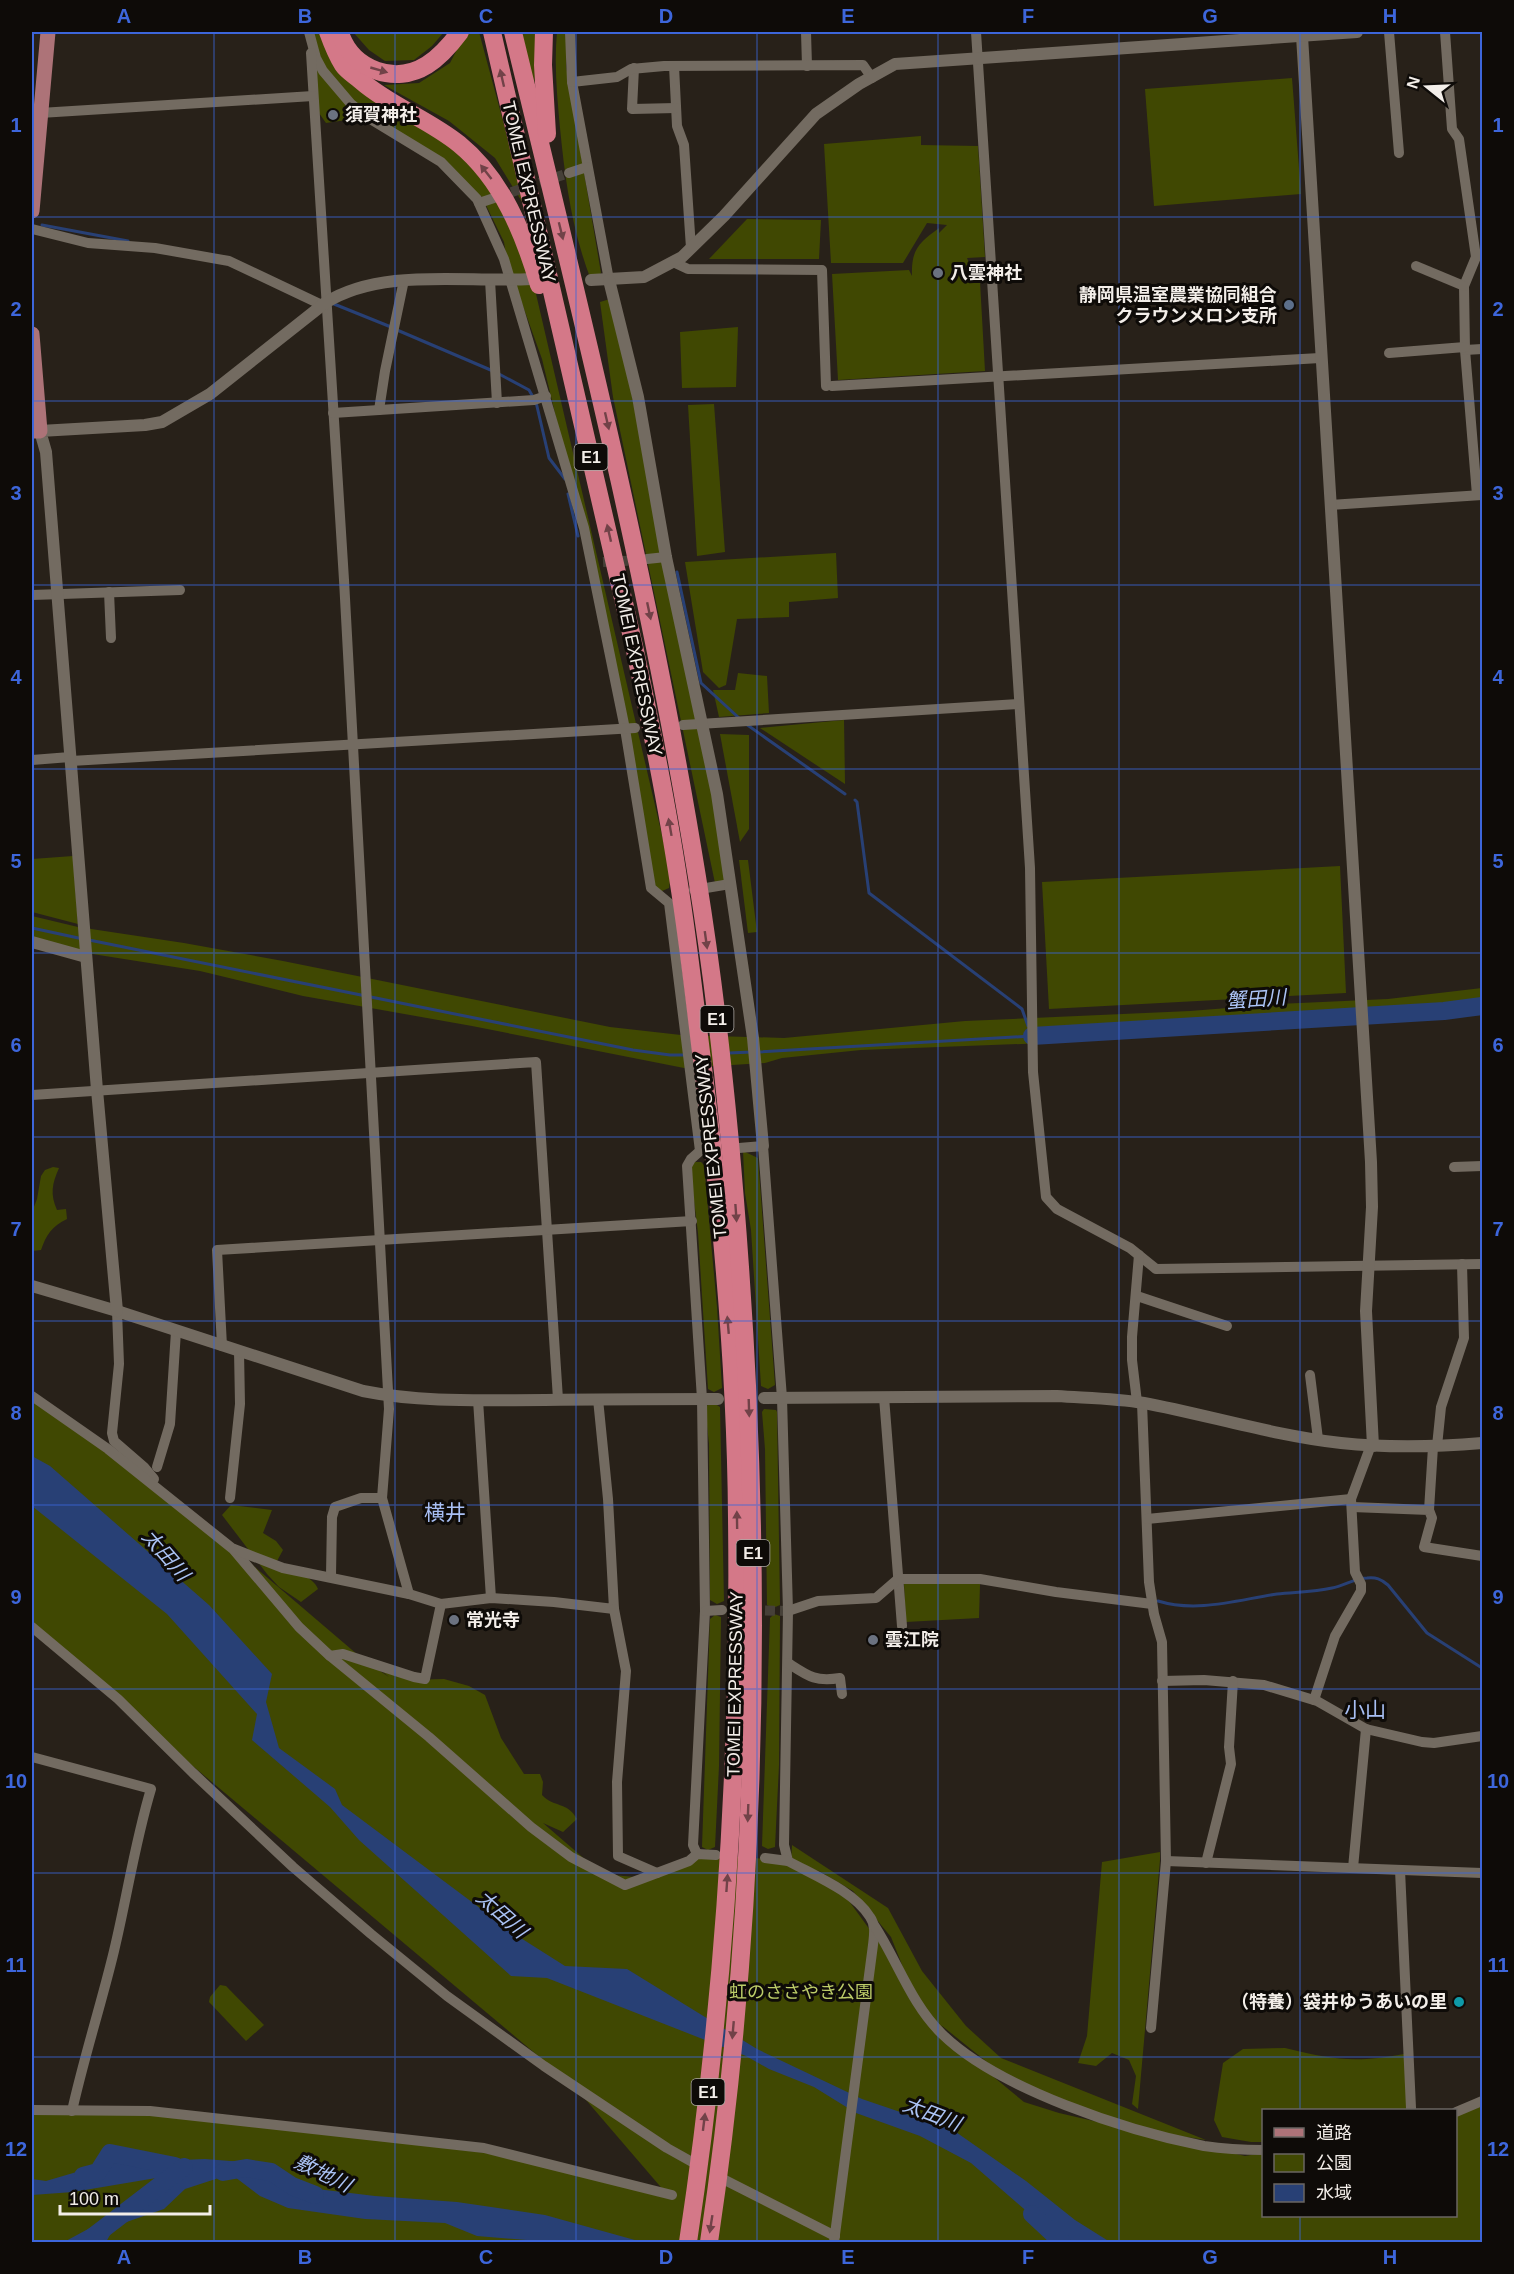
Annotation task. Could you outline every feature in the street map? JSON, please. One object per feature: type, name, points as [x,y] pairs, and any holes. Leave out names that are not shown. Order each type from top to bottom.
[{"type":"highway","points":[[328,32],[344,67],[375,93],[458,143],[484,169],[508,207],[532,260],[573,393],[602,503]]},
{"type":"highway","points":[[339,32],[354,58],[366,67],[383,73],[398,74],[414,71],[427,65],[443,52],[460,32]]},
{"type":"highway","name":"TOMEI EXPRESSWAY","points":[[492,32],[602,503],[656,748],[680,885],[715,1154],[747,1367],[754,1590],[748,1817],[740,1951],[726,2099],[708,2242]]},
{"type":"highway","name":"TOMEI EXPRESSWAY","points":[[513,32],[607,421],[656,641],[698,882],[717,1023],[715,1154],[732,1368],[737,1515],[732,1819],[711,2062],[688,2242]]},
{"type":"highway","points":[[544,32],[544,100],[555,205]]},
{"type":"main road","points":[[32,211],[37,117],[48,32]]},
{"type":"main road","points":[[32,334],[36,431]]},
{"type":"street","points":[[570,32],[572,82],[587,167],[609,280],[638,397],[666,557],[717,794],[753,1038],[782,1398],[788,1611],[784,1845],[788,1861]]},
{"type":"street","points":[[806,32],[807,66]]},
{"type":"street","points":[[976,32],[1030,868],[1033,1072],[1046,1197],[1057,1209],[1130,1248],[1156,1269],[1482,1264]]},
{"type":"street","points":[[591,280],[645,277],[673,262],[724,216],[816,114],[860,84],[895,64],[1357,32]]},
{"type":"street","points":[[1389,32],[1399,153]]},
{"type":"street","points":[[1330,505],[1480,495],[1465,349],[1464,286],[1479,257],[1459,139],[1452,129],[1445,32]]},
{"type":"street","points":[[1302,36],[1372,1207],[1366,1311],[1372,1446],[1352,1503],[1355,1572],[1361,1584],[1360,1591],[1335,1636],[1314,1700]]},
{"type":"street","points":[[310,37],[324,304],[344,580],[388,1396],[382,1498],[409,1594]]},
{"type":"street","points":[[310,37],[323,71],[351,104],[367,117],[441,162],[458,178],[479,203],[504,259],[584,528],[630,729],[651,888],[669,903],[690,1061],[715,1154]]},
{"type":"street","points":[[572,82],[617,77],[634,68],[674,66],[863,65],[873,78]]},
{"type":"street","points":[[674,66],[677,126],[684,144],[691,248]]},
{"type":"street","points":[[634,68],[632,110],[676,108]]},
{"type":"street","points":[[37,117],[313,96]]},
{"type":"street","points":[[569,173],[587,167]]},
{"type":"street","points":[[479,203],[494,198]]},
{"type":"street","points":[[32,229],[88,243],[155,248],[229,261],[324,304]]},
{"type":"street","points":[[673,262],[688,269],[822,270],[829,386],[1320,358]]},
{"type":"street","points":[[1416,267],[1464,286]]},
{"type":"street","points":[[163,1491],[144,1467],[114,1441],[112,1433],[119,1364],[117,1311],[46,452],[36,431],[162,422],[210,394],[324,304],[339,294],[367,284],[404,280],[531,279]]},
{"type":"street","points":[[379,410],[404,280]]},
{"type":"street","points":[[490,280],[497,403]]},
{"type":"street","points":[[1389,353],[1482,349]]},
{"type":"street","points":[[333,413],[497,403],[534,400],[546,396]]},
{"type":"street","points":[[647,559],[666,557]]},
{"type":"street","points":[[591,564],[603,562]]},
{"type":"street","points":[[32,595],[180,590]]},
{"type":"street","points":[[109,591],[111,638]]},
{"type":"street","points":[[683,725],[1019,704]]},
{"type":"street","points":[[32,760],[352,746],[630,729]]},
{"type":"street","points":[[661,896],[730,884]]},
{"type":"street","points":[[32,942],[86,957]]},
{"type":"street","points":[[32,1095],[536,1062],[558,1400]]},
{"type":"street","points":[[697,1854],[693,1845],[705,1611],[702,1399],[687,1166],[691,1159],[762,1146]]},
{"type":"street","points":[[1454,1167],[1482,1166]]},
{"type":"street","points":[[222,1346],[217,1250],[317,1242],[692,1221]]},
{"type":"street","points":[[1139,1255],[1132,1360],[1140,1403],[1149,1582],[1162,1642],[1166,1861],[1151,2028]]},
{"type":"street","points":[[1462,1264],[1464,1338],[1441,1407],[1428,1510],[1432,1518],[1424,1547],[1482,1556]]},
{"type":"street","points":[[32,1286],[117,1311],[363,1391],[388,1396],[423,1400],[718,1399]]},
{"type":"street","points":[[1137,1296],[1227,1326]]},
{"type":"street","points":[[157,1467],[170,1424],[176,1331]]},
{"type":"street","points":[[230,1498],[240,1404],[239,1351]]},
{"type":"street","points":[[1310,1375],[1318,1439]]},
{"type":"street","points":[[32,1396],[108,1449],[233,1549],[299,1627],[330,1656],[429,1737],[531,1827],[572,1857],[625,1885],[689,1861],[697,1854],[716,1855]]},
{"type":"street","points":[[764,1398],[1057,1396],[1140,1403],[1318,1439],[1372,1446],[1435,1447],[1482,1443]]},
{"type":"street","points":[[884,1397],[902,1626]]},
{"type":"street","points":[[598,1399],[608,1499],[614,1609],[626,1671],[617,1782],[618,1856],[657,1873]]},
{"type":"street","points":[[478,1400],[491,1598]]},
{"type":"street","points":[[331,1576],[332,1517],[335,1507],[361,1498],[382,1498]]},
{"type":"street","points":[[1147,1519],[1352,1503],[1428,1510]]},
{"type":"street","points":[[233,1549],[283,1568],[331,1576],[441,1604],[491,1598],[614,1609]]},
{"type":"street","points":[[788,1611],[818,1601],[876,1598],[898,1579],[980,1579],[1056,1592],[1152,1604]]},
{"type":"street","points":[[330,1656],[343,1654],[425,1679],[441,1604]]},
{"type":"street","points":[[705,1611],[722,1610]]},
{"type":"street","points":[[32,1627],[118,1699],[293,1867],[447,1996],[544,2066],[667,2148],[834,2239],[874,1925]]},
{"type":"street","points":[[788,1663],[813,1678],[824,1681],[840,1678],[842,1694]]},
{"type":"street","points":[[1161,1681],[1233,1681],[1264,1685],[1314,1700],[1366,1729],[1434,1743],[1482,1736]]},
{"type":"street","points":[[1206,1863],[1231,1764],[1229,1747],[1233,1681]]},
{"type":"street","points":[[1353,1868],[1366,1729]]},
{"type":"street","points":[[32,1757],[151,1789],[141,1822],[114,1950],[84,2057],[72,2111]]},
{"type":"street","points":[[765,1858],[788,1861],[841,1890],[870,1917],[922,2010],[941,2034],[966,2055],[1031,2090],[1127,2126],[1205,2146],[1262,2150]]},
{"type":"street","points":[[1166,1861],[1482,1873]]},
{"type":"street","points":[[1400,1870],[1411,2108]]},
{"type":"street","points":[[1457,2111],[1482,2101]]},
{"type":"street","points":[[32,2110],[150,2111],[484,2148],[672,2195]]},
{"type":"green space","points":[[307,32],[324,32],[338,61],[464,149],[495,186],[537,276],[510,280],[504,242],[482,197],[432,157],[367,117],[326,123],[314,106]]},
{"type":"green space","points":[[353,32],[444,32],[432,46],[414,60],[385,61],[369,50]]},
{"type":"green space","points":[[466,32],[479,32],[527,210],[495,158],[449,121],[384,85],[419,83],[450,63]]},
{"type":"green space","points":[[522,32],[538,32],[534,86]]},
{"type":"green space","points":[[557,32],[568,32],[566,66],[601,273],[591,280],[574,224],[564,166],[556,80]]},
{"type":"green space","points":[[1292,78],[1301,194],[1154,206],[1145,89]]},
{"type":"green space","points":[[921,136],[921,145],[978,146],[985,257],[967,258],[969,263],[979,264],[985,371],[838,380],[832,274],[909,270],[912,276],[913,259],[921,243],[939,228],[939,233],[947,225],[927,223],[903,263],[831,263],[824,144]]},
{"type":"green space","points":[[747,219],[821,220],[819,259],[709,259]]},
{"type":"green space","points":[[533,281],[671,874],[669,888],[662,891],[651,888],[595,580],[542,359],[515,284]]},
{"type":"green space","points":[[610,299],[630,386],[730,884],[715,883],[613,397],[600,302]]},
{"type":"green space","points":[[738,327],[736,387],[682,388],[680,332]]},
{"type":"green space","points":[[714,404],[725,552],[697,556],[688,405]]},
{"type":"green space","points":[[836,553],[838,598],[789,602],[789,617],[737,619],[726,685],[719,688],[703,672],[685,562]]},
{"type":"green space","points":[[738,673],[767,676],[769,713],[719,717],[713,690],[735,690]]},
{"type":"green space","points":[[844,720],[845,784],[760,728]]},
{"type":"green space","points":[[720,734],[749,735],[749,829],[740,842]]},
{"type":"green space","points":[[73,856],[78,924],[32,912],[32,859]]},
{"type":"green space","points":[[739,860],[748,860],[757,932],[748,933]]},
{"type":"green space","points":[[1340,866],[1346,993],[1049,1009],[1042,882]]},
{"type":"green space","points":[[32,916],[78,927],[283,961],[610,1027],[681,1035],[784,1038],[965,1021],[1388,999],[1482,988],[1482,1012],[1047,1043],[861,1050],[782,1058],[765,1063],[684,1068],[472,1026],[303,996],[200,971],[86,953],[32,938]]},
{"type":"green space","points":[[743,1151],[758,1158],[775,1385],[768,1389],[761,1386],[751,1230],[745,1193]]},
{"type":"green space","points":[[695,1162],[701,1162],[704,1165],[717,1307],[722,1388],[714,1392],[708,1389],[698,1233],[690,1168]]},
{"type":"green space","points":[[53,1167],[59,1168],[53,1189],[53,1199],[57,1210],[66,1209],[67,1219],[50,1231],[41,1250],[32,1251],[32,1212],[41,1176],[45,1170]]},
{"type":"green space","name":"虹のささやき公園","points":[[32,1397],[208,1527],[365,1661],[389,1677],[375,1665],[410,1680],[444,1679],[469,1686],[485,1695],[501,1738],[524,1774],[540,1774],[543,1782],[542,1795],[551,1802],[569,1809],[577,1819],[563,1832],[543,1823],[602,1874],[646,1878],[697,1854],[783,1860],[841,1890],[910,1985],[891,1937],[853,1891],[819,1871],[791,1862],[792,1845],[888,1908],[922,1971],[966,2026],[1001,2058],[1206,2140],[1140,2130],[1008,2079],[941,2025],[956,2046],[1024,2102],[1059,2113],[1245,2156],[1262,2153],[1262,2217],[1457,2217],[1457,2111],[1482,2100],[1482,2242],[32,2242],[32,2110],[143,2111],[526,2158],[665,2192],[574,2086],[32,1631]]},
{"type":"green space","points":[[715,1404],[720,1407],[724,1601],[717,1604],[710,1600],[709,1444],[705,1407]]},
{"type":"green space","points":[[764,1409],[777,1412],[780,1605],[773,1608],[767,1605],[765,1449],[762,1412]]},
{"type":"green space","points":[[231,1505],[272,1510],[263,1533],[276,1541],[283,1550],[277,1561],[312,1580],[318,1589],[301,1602],[279,1587],[222,1515]]},
{"type":"green space","points":[[904,1584],[980,1584],[979,1618],[906,1622]]},
{"type":"green space","points":[[774,1614],[780,1616],[779,1765],[775,1847],[768,1849],[762,1846],[770,1618]]},
{"type":"green space","points":[[715,1615],[721,1617],[719,1766],[715,1847],[708,1850],[702,1847],[710,1619]]},
{"type":"green space","points":[[1160,1852],[1138,2109],[1132,2104],[1136,2076],[1129,2060],[1112,2053],[1096,2066],[1078,2063],[1087,2036],[1102,1862]]},
{"type":"green space","points":[[220,1985],[226,1986],[264,2025],[246,2041],[209,2002],[210,1997]]},
{"type":"green space","points":[[1285,2048],[1344,2059],[1372,2059],[1404,2054],[1408,2109],[1262,2109],[1262,2142],[1222,2137],[1214,2120],[1223,2063],[1243,2049]]},
{"type":"water","points":[[32,1456],[50,1466],[209,1605],[272,1674],[266,1702],[279,1748],[335,1789],[342,1805],[516,1935],[565,1966],[627,1969],[757,2049],[862,2099],[953,2130],[1026,2181],[1075,2220],[1110,2242],[1062,2242],[971,2163],[920,2136],[856,2113],[814,2087],[769,2069],[746,2056],[547,1978],[511,1976],[359,1840],[330,1807],[252,1740],[257,1714],[167,1614],[32,1506]]},
{"type":"water","points":[[205,2159],[243,2162],[246,2168],[271,2172],[292,2186],[375,2196],[457,2202],[545,2215],[642,2242],[551,2242],[477,2236],[445,2223],[365,2219],[288,2208],[260,2196],[231,2174],[185,2189],[164,2209],[115,2226],[106,2242],[64,2242],[127,2208],[153,2197],[180,2174],[73,2192],[32,2195],[32,2179],[46,2181],[107,2163]]},
{"type":"waterway","points":[[42,225],[128,241]]},
{"type":"waterway","points":[[334,304],[391,327]]},
{"type":"waterway","points":[[397,330],[493,371]]},
{"type":"waterway","points":[[499,374],[529,390],[533,397]]},
{"type":"waterway","points":[[536,402],[549,458],[565,479]]},
{"type":"waterway","points":[[568,494],[578,536]]},
{"type":"waterway","points":[[677,572],[701,683],[739,718]]},
{"type":"waterway","points":[[746,724],[845,794]]},
{"type":"waterway","points":[[855,800],[869,893],[1022,1009],[1028,1026]]},
{"type":"waterway","points":[[32,928],[83,939]]},
{"type":"waterway","points":[[89,940],[633,1050],[686,1055]]},
{"type":"waterway","name":"蟹田川","points":[[1032,1036],[1444,1011],[1482,1006]]},
{"type":"waterway","points":[[759,1052],[1031,1036]]},
{"type":"waterway","points":[[729,1053],[752,1052]]},
{"type":"waterway","points":[[1158,1601],[1202,1606],[1325,1589],[1358,1579],[1376,1578],[1388,1585],[1427,1633],[1482,1668]]},
{"type":"waterway","points":[[83,2176],[98,2172],[110,2153],[175,2166]]},
{"type":"waterway","name":"敷地川","points":[[86,2242],[184,2167]]},
{"type":"waterway","name":"敷地川","points":[[223,2172],[246,2168],[271,2172],[292,2186],[315,2195]]},
{"type":"waterway","name":"太田川","points":[[1032,2214],[1062,2242]]},
{"type":"tunnel","points":[[497,197],[569,173]]},
{"type":"tunnel","points":[[603,562],[642,560]]},
{"type":"tunnel","points":[[750,1610],[788,1611]]},
{"type":"place","name":"須賀神社","points":[[333,115]]},
{"type":"place","name":"八雲神社","points":[[938,273]]},
{"type":"place","name":"静岡県温室農業協同組合 クラウンメロン支所","points":[[1289,305]]},
{"type":"place","name":"常光寺","points":[[454,1620]]},
{"type":"place","name":"雲江院","points":[[873,1640]]},
{"type":"place","name":"（特養）袋井ゆうあいの里","points":[[1459,2002]]},
{"type":"district","name":"横井","points":[[445,1512]]},
{"type":"district","name":"小山","points":[[1365,1709]]}]
